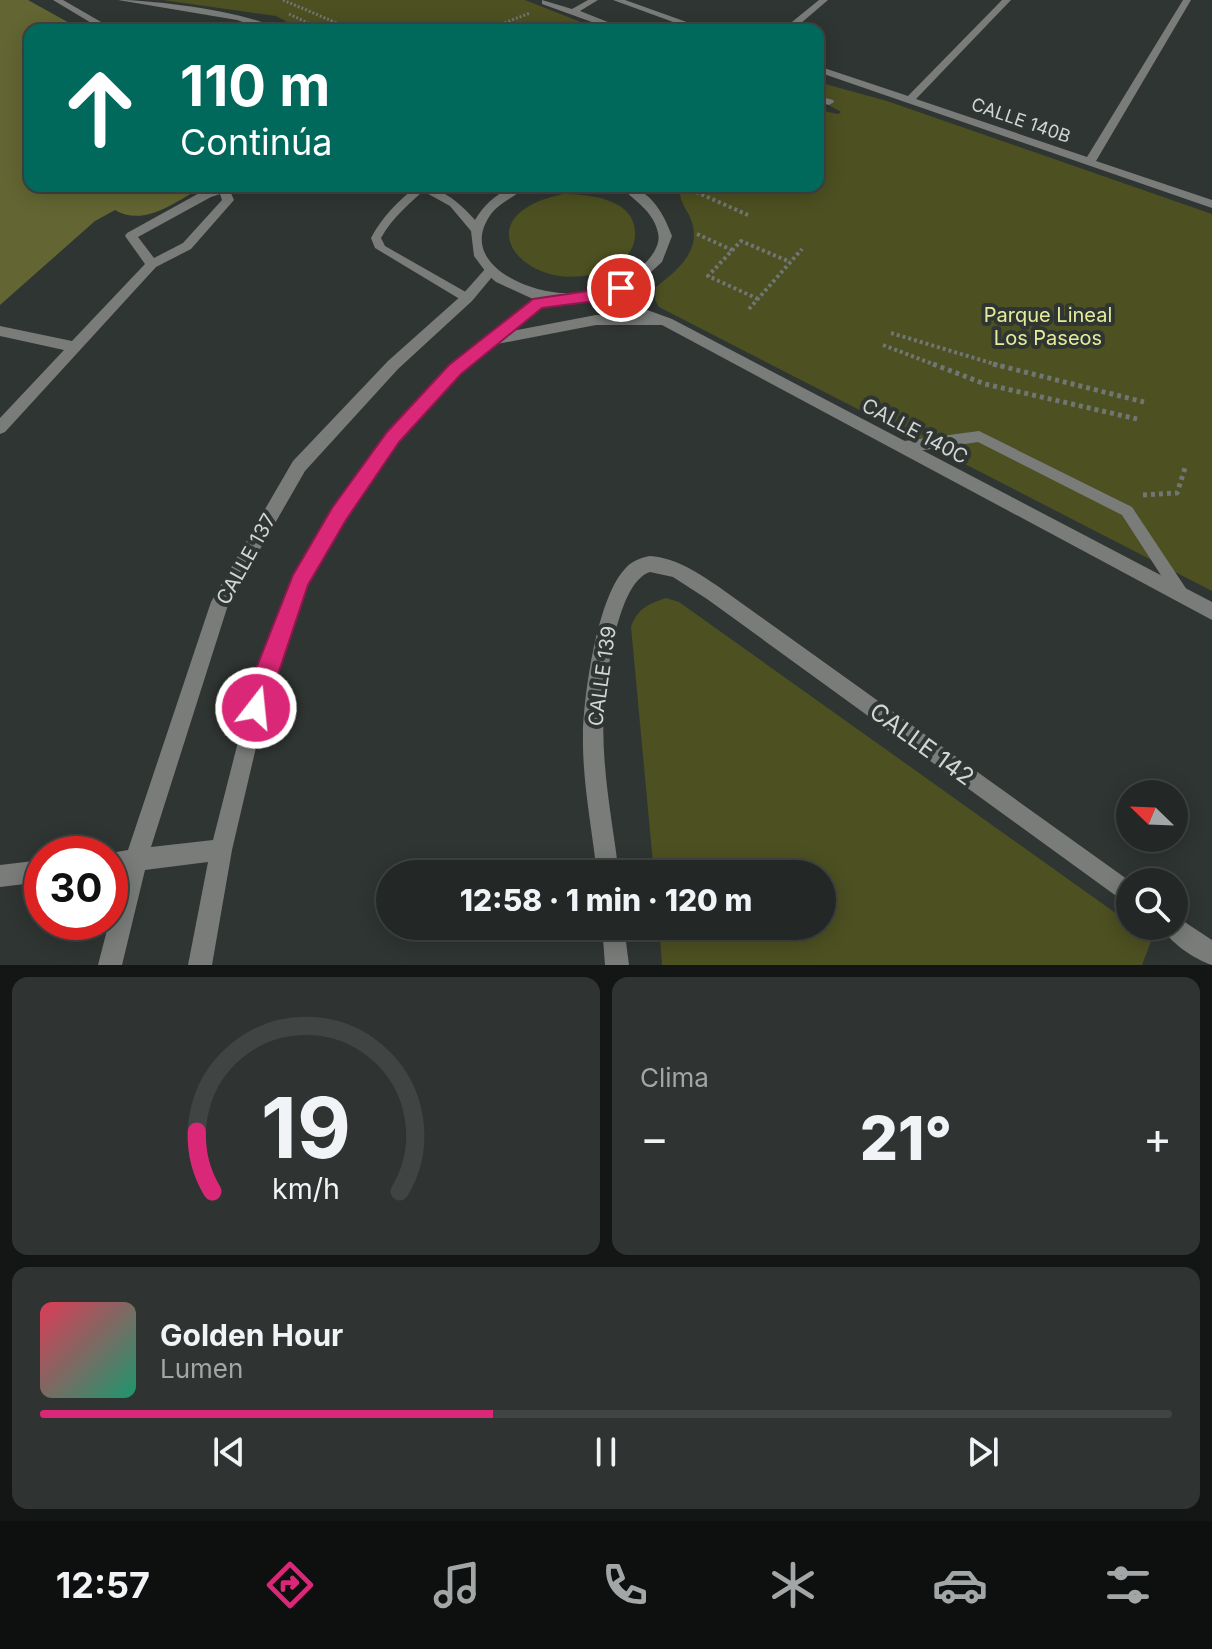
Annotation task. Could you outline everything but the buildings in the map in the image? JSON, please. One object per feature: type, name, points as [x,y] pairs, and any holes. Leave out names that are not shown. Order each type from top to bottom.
[{"type":"street","points":[[57,0],[99,24]]},
{"type":"street","points":[[122,0],[238,18],[256,24]]},
{"type":"street","points":[[549,0],[545,2],[606,24]]},
{"type":"street","points":[[572,12],[594,0]]},
{"type":"street","points":[[617,0],[687,24]]},
{"type":"street","points":[[794,24],[824,0]]},
{"type":"street","points":[[910,100],[1007,0]]},
{"type":"street","points":[[1090,162],[1187,0]]},
{"type":"street","name":"CALLE 140B","points":[[824,71],[1212,204]]},
{"type":"street","points":[[152,264],[131,236],[214,192]]},
{"type":"street","points":[[0,428],[152,264],[187,246],[228,200],[228,192]]},
{"type":"street","points":[[433,192],[454,203],[477,230]]},
{"type":"street","points":[[510,192],[485,212],[477,230],[479,254],[491,271],[510,285],[565,298]]},
{"type":"street","points":[[200,965],[221,850],[263,679],[300,581],[339,514],[393,437],[455,370],[538,303],[595,296],[621,288],[642,275],[657,260],[664,243],[664,226],[648,192]]},
{"type":"street","name":"CALLE 137","points":[[110,965],[136,860],[220,602],[299,466],[393,365],[467,298],[491,271]]},
{"type":"street","name":"CALLE 140C","points":[[595,296],[667,322],[1212,611]]},
{"type":"street","points":[[492,340],[596,320],[667,322]]},
{"type":"street","points":[[0,331],[75,347]]},
{"type":"street","name":"CALLE 139","points":[[606,860],[593,734],[601,663],[612,612],[627,579],[640,567],[650,565],[676,570],[713,593]]},
{"type":"street","name":"CALLE 142","points":[[713,593],[1116,885]]},
{"type":"street","points":[[128,861],[221,850]]},
{"type":"street","points":[[0,876],[24,873]]},
{"type":"street","points":[[1188,937],[1212,954]]},
{"type":"street","points":[[614,940],[617,965]]},
{"type":"lane","points":[[414,192],[382,226],[376,238],[380,248],[467,298]]},
{"type":"lane","points":[[904,447],[979,436],[1127,511],[1182,595]]},
{"type":"path","points":[[283,0],[338,24],[363,24]]},
{"type":"path","points":[[502,24],[534,12]]},
{"type":"path","points":[[696,192],[748,215]]},
{"type":"path","points":[[697,234],[732,250]]},
{"type":"path","points":[[758,299],[708,276],[741,241],[790,262]]},
{"type":"path","points":[[749,309],[802,249]]},
{"type":"path","points":[[891,333],[950,353],[1144,402]]},
{"type":"path","points":[[883,345],[985,384],[1137,419]]},
{"type":"path","points":[[1142,495],[1177,493],[1185,468]]},
{"type":"green space","points":[[0,0],[28,0],[71,24],[24,24],[24,192],[193,192],[149,214],[126,215],[115,210],[95,221],[0,305]]},
{"type":"green space","points":[[163,0],[525,0],[586,24],[291,24],[276,16]]},
{"type":"green space","name":"Parque Lineal Los Paseos","points":[[824,84],[887,101],[1212,214],[1212,591],[659,307],[655,300],[656,287],[681,265],[692,248],[694,238],[680,192],[824,192],[824,111],[841,112],[824,102]]},
{"type":"green space","points":[[563,194],[598,197],[620,206],[628,213],[634,223],[635,239],[624,259],[592,274],[563,276],[538,270],[519,257],[510,240],[512,222],[529,206]]},
{"type":"green space","points":[[666,598],[679,602],[1116,913],[1116,940],[1152,940],[1142,965],[662,965],[660,940],[836,940],[836,860],[653,860],[631,627],[637,615],[654,602]]},
{"type":"route","points":[[256,708],[263,679],[300,581],[339,514],[393,437],[455,370],[538,303],[595,296],[621,288]]}]
